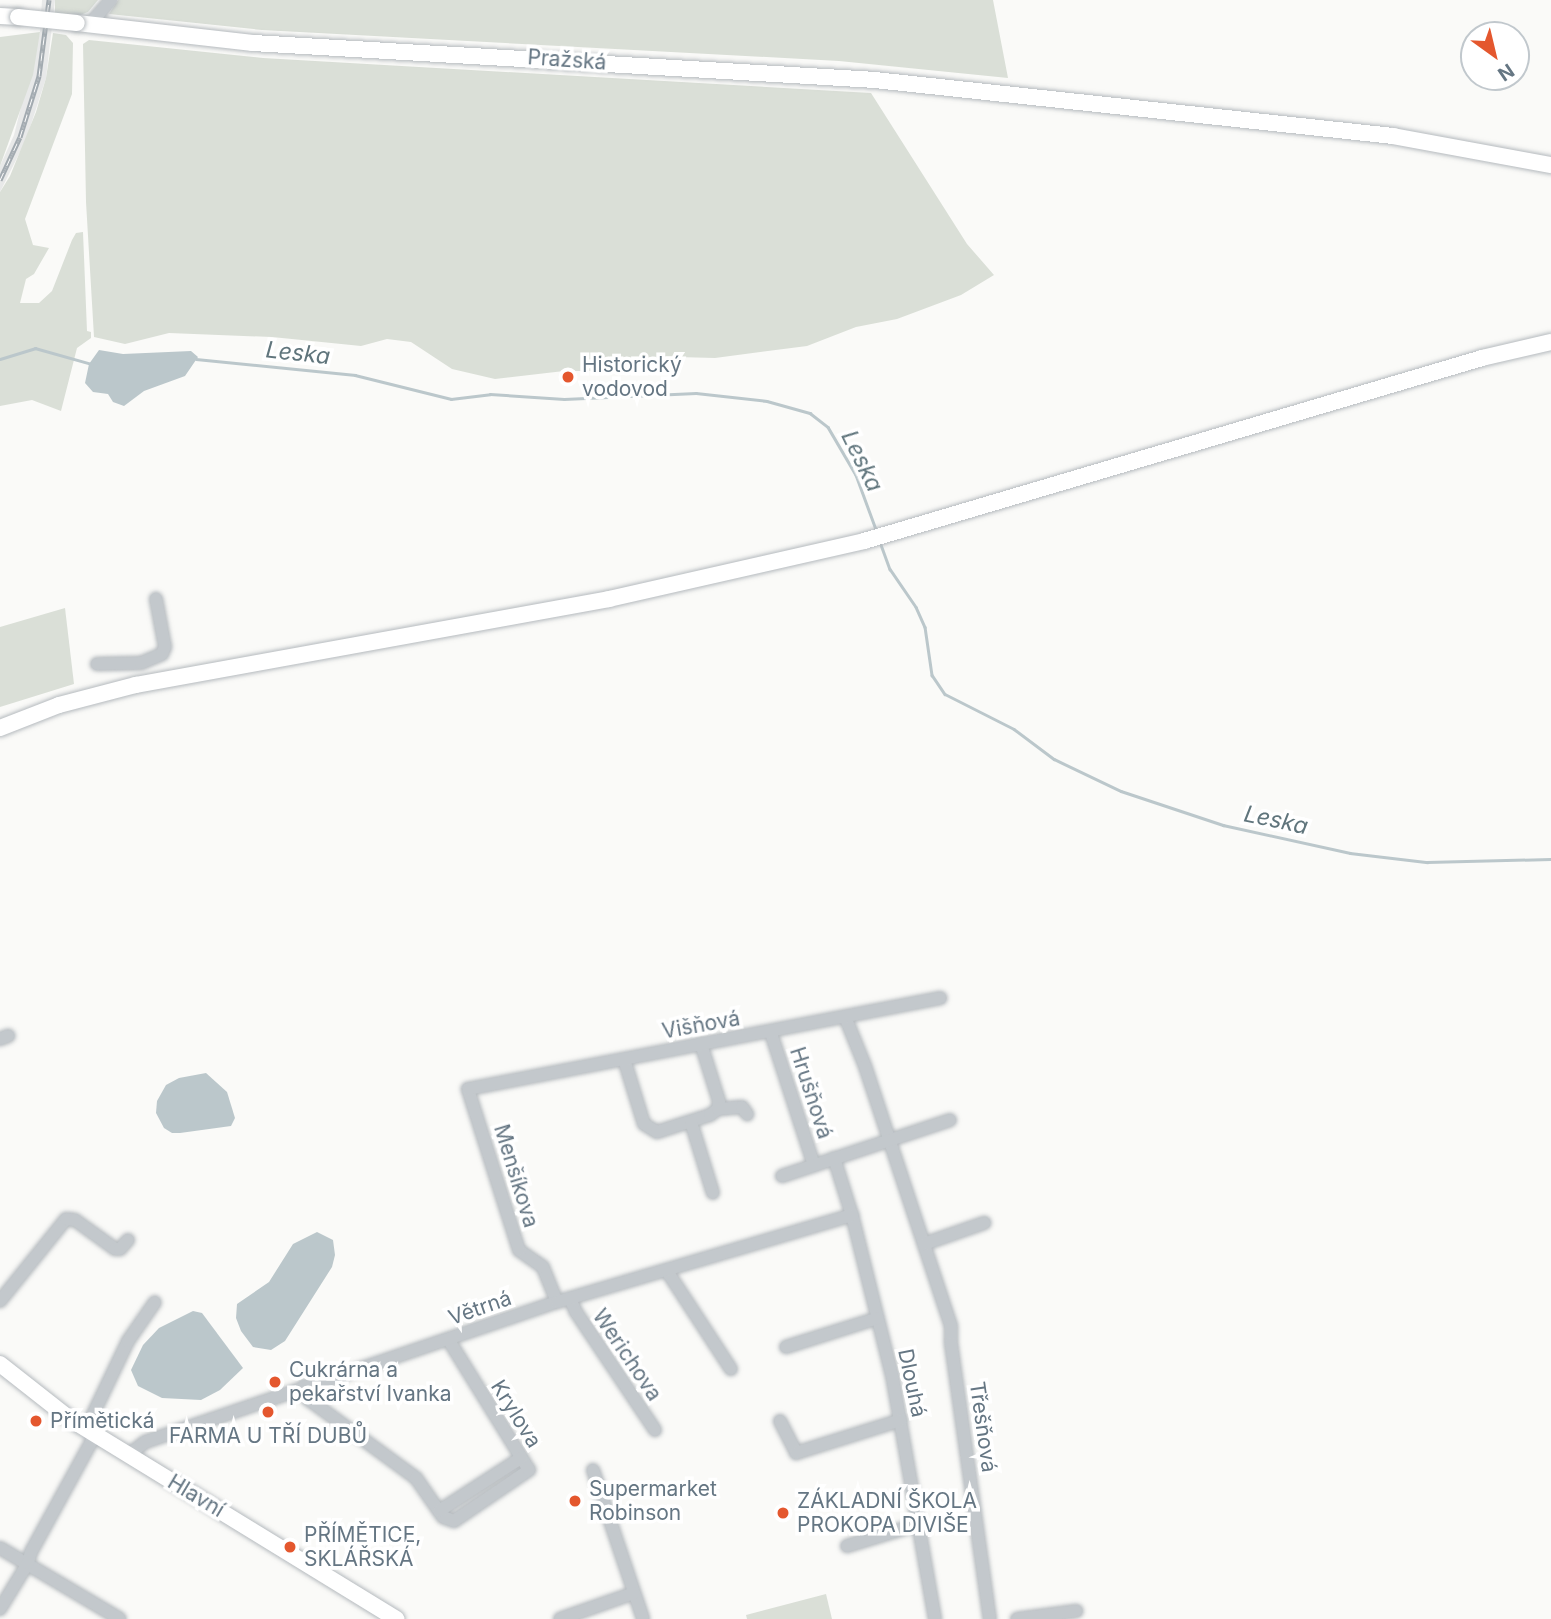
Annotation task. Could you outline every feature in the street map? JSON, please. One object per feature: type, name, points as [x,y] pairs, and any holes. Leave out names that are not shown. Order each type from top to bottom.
[{"type":"main road","name":"Pražská","points":[[0,16],[253,43],[875,79],[1392,136],[1551,165]]},
{"type":"main road","points":[[0,728],[60,705],[136,685],[609,598],[864,541],[1482,358],[1551,342]]},
{"type":"main road","name":"Hlavní","points":[[0,1364],[91,1432],[397,1619]]},
{"type":"street","points":[[83,24],[111,0]]},
{"type":"street","points":[[97,664],[141,663],[162,654],[165,647],[156,599]]},
{"type":"street","name":"Višňová","points":[[468,1088],[846,1019],[940,999]]},
{"type":"street","name":"Třešňová","points":[[846,1019],[951,1326],[951,1343],[990,1619]]},
{"type":"street","name":"Hrušňová","points":[[771,1033],[814,1165]]},
{"type":"street","points":[[701,1044],[719,1101],[718,1109]]},
{"type":"street","points":[[624,1059],[647,1128],[657,1132],[691,1122],[718,1109],[739,1106],[747,1114]]},
{"type":"street","name":"Menšíkova","points":[[468,1088],[519,1250],[543,1268],[556,1302]]},
{"type":"street","points":[[888,1139],[950,1120]]},
{"type":"street","points":[[691,1122],[713,1193]]},
{"type":"street","name":"Hrušňová","points":[[782,1176],[888,1139]]},
{"type":"street","name":"Dlouhá","points":[[834,1158],[852,1215],[901,1420],[935,1619]]},
{"type":"street","name":"Větrná","points":[[128,1455],[145,1442],[556,1302],[852,1215]]},
{"type":"street","points":[[0,1301],[66,1219],[75,1220],[115,1249],[120,1249],[128,1240]]},
{"type":"street","points":[[924,1244],[984,1223]]},
{"type":"street","points":[[667,1271],[732,1370]]},
{"type":"street","name":"Werichova","points":[[570,1298],[576,1312],[655,1430]]},
{"type":"street","points":[[0,1609],[29,1563],[31,1552],[91,1432],[128,1340],[155,1302]]},
{"type":"street","points":[[786,1347],[878,1318]]},
{"type":"street","name":"Krylova","points":[[304,1386],[308,1399],[416,1478],[443,1517],[454,1521],[529,1470],[448,1339]]},
{"type":"street","points":[[780,1422],[796,1453],[901,1420]]},
{"type":"street","points":[[593,1470],[643,1619]]},
{"type":"street","points":[[847,1546],[919,1524]]},
{"type":"street","points":[[0,1548],[120,1619]]},
{"type":"street","points":[[560,1619],[634,1593]]},
{"type":"street","points":[[1017,1619],[1076,1611]]},
{"type":"shaded area","points":[[42,0],[55,0],[46,78],[26,140],[0,192],[0,166],[14,135],[40,32]]},
{"type":"shaded area","points":[[55,0],[98,0],[88,12],[75,17],[55,13]]},
{"type":"shaded area","points":[[118,0],[993,0],[1008,78],[839,61],[262,30],[109,14]]},
{"type":"shaded area","points":[[40,32],[33,75],[0,166],[0,37]]},
{"type":"shaded area","points":[[53,33],[66,35],[73,43],[72,94],[25,219],[33,245],[49,248],[34,274],[26,279],[20,303],[39,303],[52,291],[72,240],[76,233],[83,232],[87,331],[91,332],[91,338],[77,348],[61,411],[32,400],[0,406],[0,192],[10,176],[36,112],[46,78]]},
{"type":"shaded area","points":[[89,40],[263,58],[871,93],[967,244],[994,275],[961,295],[897,319],[856,327],[807,346],[715,358],[677,357],[620,371],[564,371],[495,379],[452,369],[411,342],[387,339],[361,346],[272,337],[169,333],[125,344],[94,337],[86,202],[83,44]]},
{"type":"shaded area","points":[[99,350],[123,354],[191,351],[198,357],[185,376],[144,391],[124,406],[113,402],[108,394],[93,392],[85,383],[89,364]]},
{"type":"shaded area","points":[[65,608],[74,684],[0,707],[0,627]]},
{"type":"shaded area","points":[[206,1073],[227,1092],[235,1118],[231,1126],[180,1133],[172,1133],[164,1128],[156,1113],[157,1101],[166,1085],[179,1078]]},
{"type":"shaded area","points":[[317,1232],[333,1240],[335,1255],[332,1267],[285,1341],[271,1350],[253,1347],[241,1331],[236,1318],[237,1304],[269,1282],[293,1244]]},
{"type":"shaded area","points":[[193,1311],[202,1313],[243,1368],[220,1390],[201,1400],[162,1398],[138,1386],[131,1370],[143,1345],[159,1328]]},
{"type":"shaded area","points":[[826,1594],[832,1619],[747,1619],[746,1615]]},
{"type":"waterway","name":"Leska","points":[[0,359],[35,348],[92,364]]},
{"type":"waterway","name":"Leska","points":[[196,359],[355,375],[451,399],[490,394],[564,399],[696,393],[767,401],[810,413],[828,427],[856,475],[877,532]]},
{"type":"waterway","name":"Leska","points":[[880,542],[890,569],[916,607],[925,627],[932,675],[945,694],[1014,729],[1054,759],[1121,791],[1223,825],[1350,853],[1427,862],[1551,859]]},
{"type":"railway","points":[[0,180],[20,137],[39,76],[49,0]]},
{"type":"place","name":"Historický vodovod","points":[[568,377]]},
{"type":"place","name":"Cukrárna a pekařství Ivanka","points":[[275,1382]]},
{"type":"place","name":"FARMA U TŘÍ DUBŮ","points":[[268,1412]]},
{"type":"place","name":"Přímětická","points":[[36,1421]]},
{"type":"place","name":"Supermarket Robinson","points":[[575,1501]]},
{"type":"place","name":"ZÁKLADNÍ ŠKOLA PROKOPA DIVIŠE","points":[[783,1513]]},
{"type":"place","name":"PŘÍMĚTICE, SKLÁŘSKÁ","points":[[290,1547]]}]
